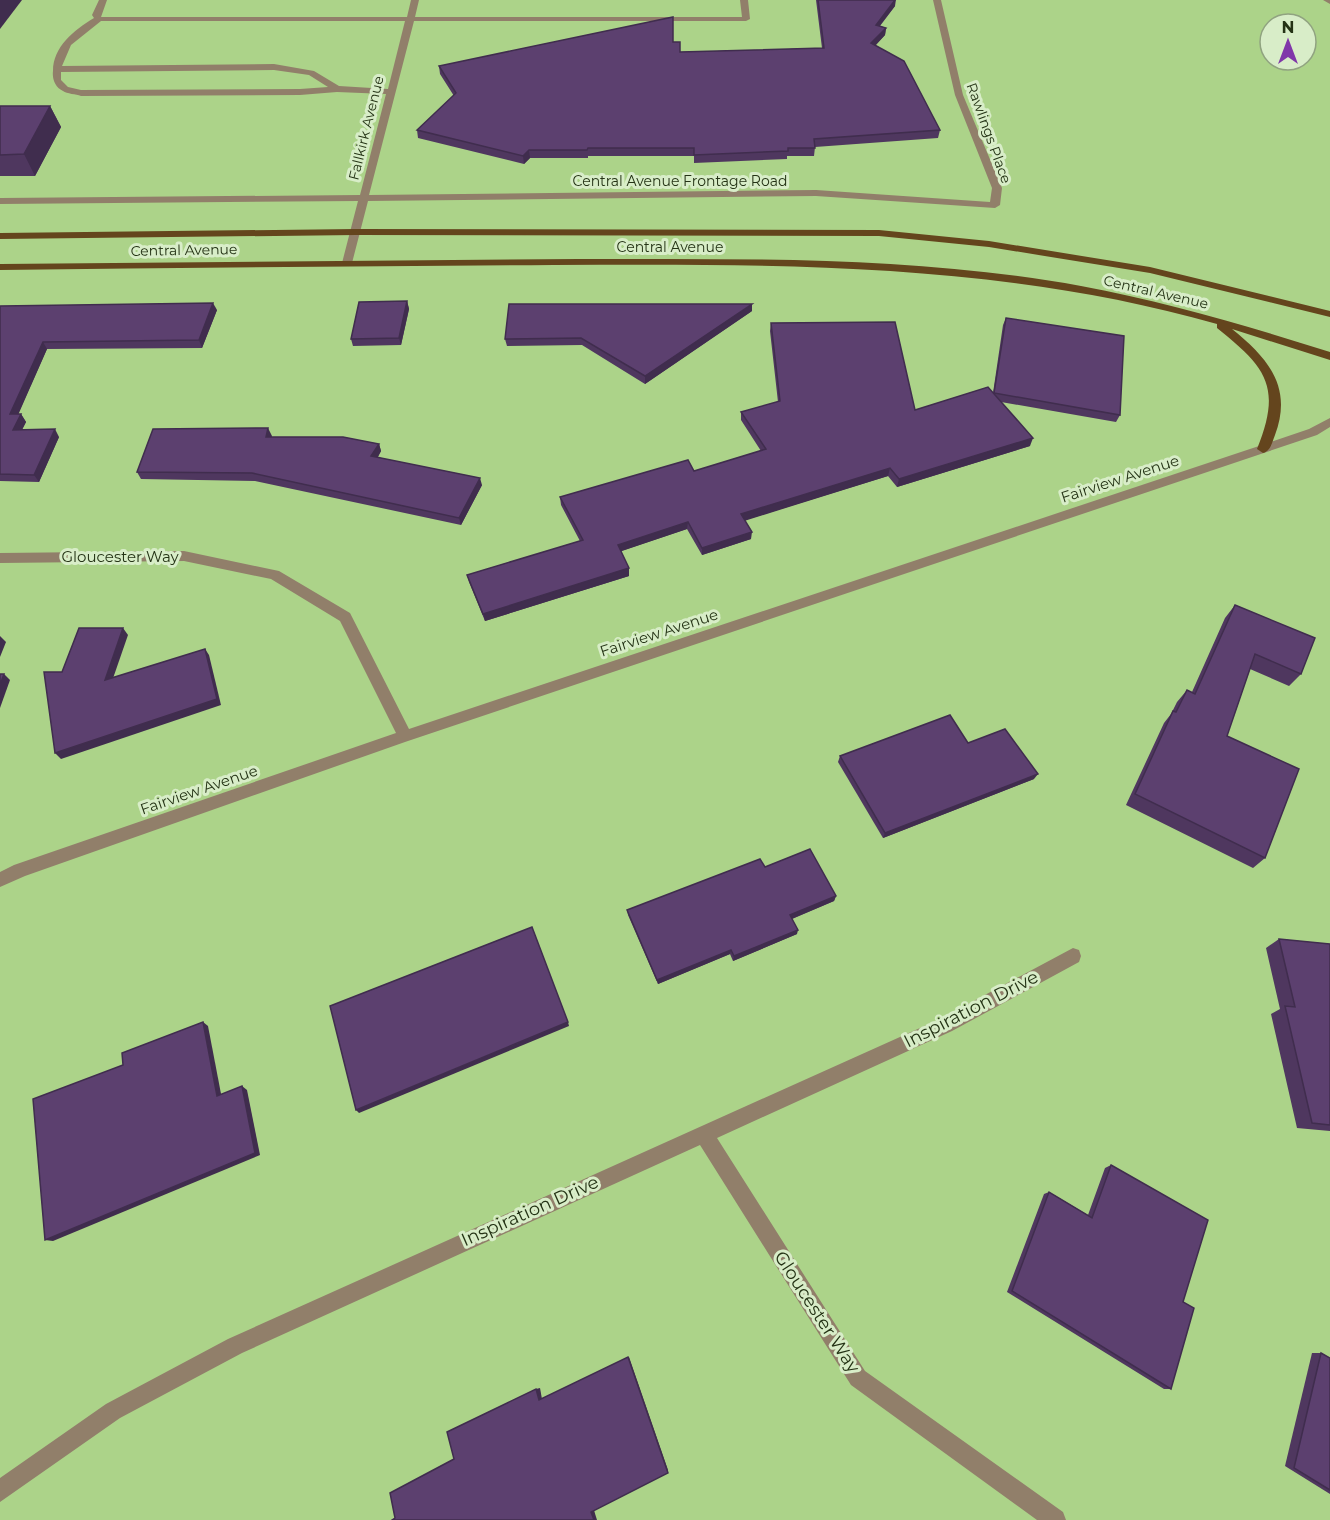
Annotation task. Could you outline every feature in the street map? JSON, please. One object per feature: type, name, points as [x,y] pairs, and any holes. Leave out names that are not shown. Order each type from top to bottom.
[{"type":"main road","name":"Central Avenue","points":[[0,236],[356,232],[811,231],[932,237],[1150,270],[1330,314]]},
{"type":"main road","name":"Central Avenue","points":[[0,267],[749,262],[865,265],[1054,286],[1148,303],[1330,356]]},
{"type":"main road","points":[[1214,321],[1238,339],[1269,375],[1275,394],[1276,408],[1263,449]]},
{"type":"street","points":[[99,19],[97,9],[103,0]]},
{"type":"street","name":"Fallkirk Avenue","points":[[347,263],[415,0]]},
{"type":"street","points":[[390,92],[337,89],[300,92],[81,93],[65,89],[57,80],[56,69],[63,50],[74,34],[99,19],[746,19],[744,0]]},
{"type":"street","name":"Rawlings Place","points":[[937,0],[959,95],[997,188],[996,205]]},
{"type":"street","points":[[56,69],[274,67],[311,73],[337,89]]},
{"type":"street","name":"Central Avenue Frontage Road","points":[[0,201],[816,193],[996,205]]},
{"type":"street","name":"Fairview Avenue","points":[[0,880],[20,870],[405,736],[1263,449],[1313,432],[1330,422]]},
{"type":"street","name":"Gloucester Way","points":[[0,558],[184,556],[274,575],[345,617],[405,736]]},
{"type":"street","name":"Inspiration Drive","points":[[0,1491],[113,1411],[235,1346],[946,1025],[1073,956]]},
{"type":"street","name":"Gloucester Way","points":[[703,1133],[858,1378],[1055,1520]]},
{"type":"building","points":[[818,0],[895,0],[876,25],[886,28],[871,43],[904,61],[940,130],[814,139],[815,148],[788,148],[788,151],[694,155],[694,148],[588,148],[587,150],[529,150],[523,156],[417,130],[456,93],[439,66],[673,17],[673,42],[680,42],[680,52],[824,48]]},
{"type":"building","points":[[0,106],[50,106],[24,154],[0,155]]},
{"type":"building","points":[[407,301],[399,338],[351,339],[359,302]]},
{"type":"building","points":[[213,303],[199,340],[43,342],[10,414],[21,414],[13,430],[55,429],[34,475],[0,474],[0,306]]},
{"type":"building","points":[[509,304],[752,304],[645,376],[581,338],[505,339]]},
{"type":"building","points":[[1006,318],[1124,336],[1120,415],[994,393]]},
{"type":"building","points":[[895,322],[915,410],[988,387],[1033,438],[899,479],[890,468],[741,514],[752,532],[702,548],[688,522],[618,545],[629,568],[483,614],[467,575],[583,540],[560,497],[688,460],[694,471],[766,449],[741,412],[780,401],[771,323]]},
{"type":"building","points":[[268,428],[266,437],[343,437],[379,444],[371,456],[480,478],[459,518],[252,473],[137,472],[153,429]]},
{"type":"building","points":[[1235,605],[1315,638],[1301,674],[1255,654],[1227,736],[1299,769],[1265,858],[1135,794],[1173,711],[1176,712],[1187,690],[1195,694]]},
{"type":"building","points":[[79,628],[123,628],[105,680],[205,649],[217,699],[55,753],[44,672],[62,672]]},
{"type":"building","points":[[950,715],[968,743],[1005,729],[1038,774],[885,833],[840,756]]},
{"type":"building","points":[[810,849],[836,896],[790,915],[798,930],[734,956],[731,950],[657,980],[627,910],[760,859],[765,867]]},
{"type":"building","points":[[532,927],[568,1022],[356,1110],[330,1006]]},
{"type":"building","points":[[1279,939],[1330,944],[1330,1125],[1312,1123],[1285,1006],[1295,1007]]},
{"type":"building","points":[[203,1022],[217,1096],[242,1086],[255,1153],[45,1240],[33,1099],[123,1065],[122,1053]]},
{"type":"building","points":[[1111,1165],[1208,1220],[1183,1302],[1194,1308],[1171,1389],[1012,1291],[1049,1192],[1092,1218]]},
{"type":"building","points":[[1321,1353],[1330,1358],[1330,1490],[1294,1468]]},
{"type":"building","points":[[628,1357],[668,1473],[591,1512],[594,1520],[392,1520],[395,1518],[390,1493],[454,1459],[447,1432],[536,1389],[539,1400]]}]
